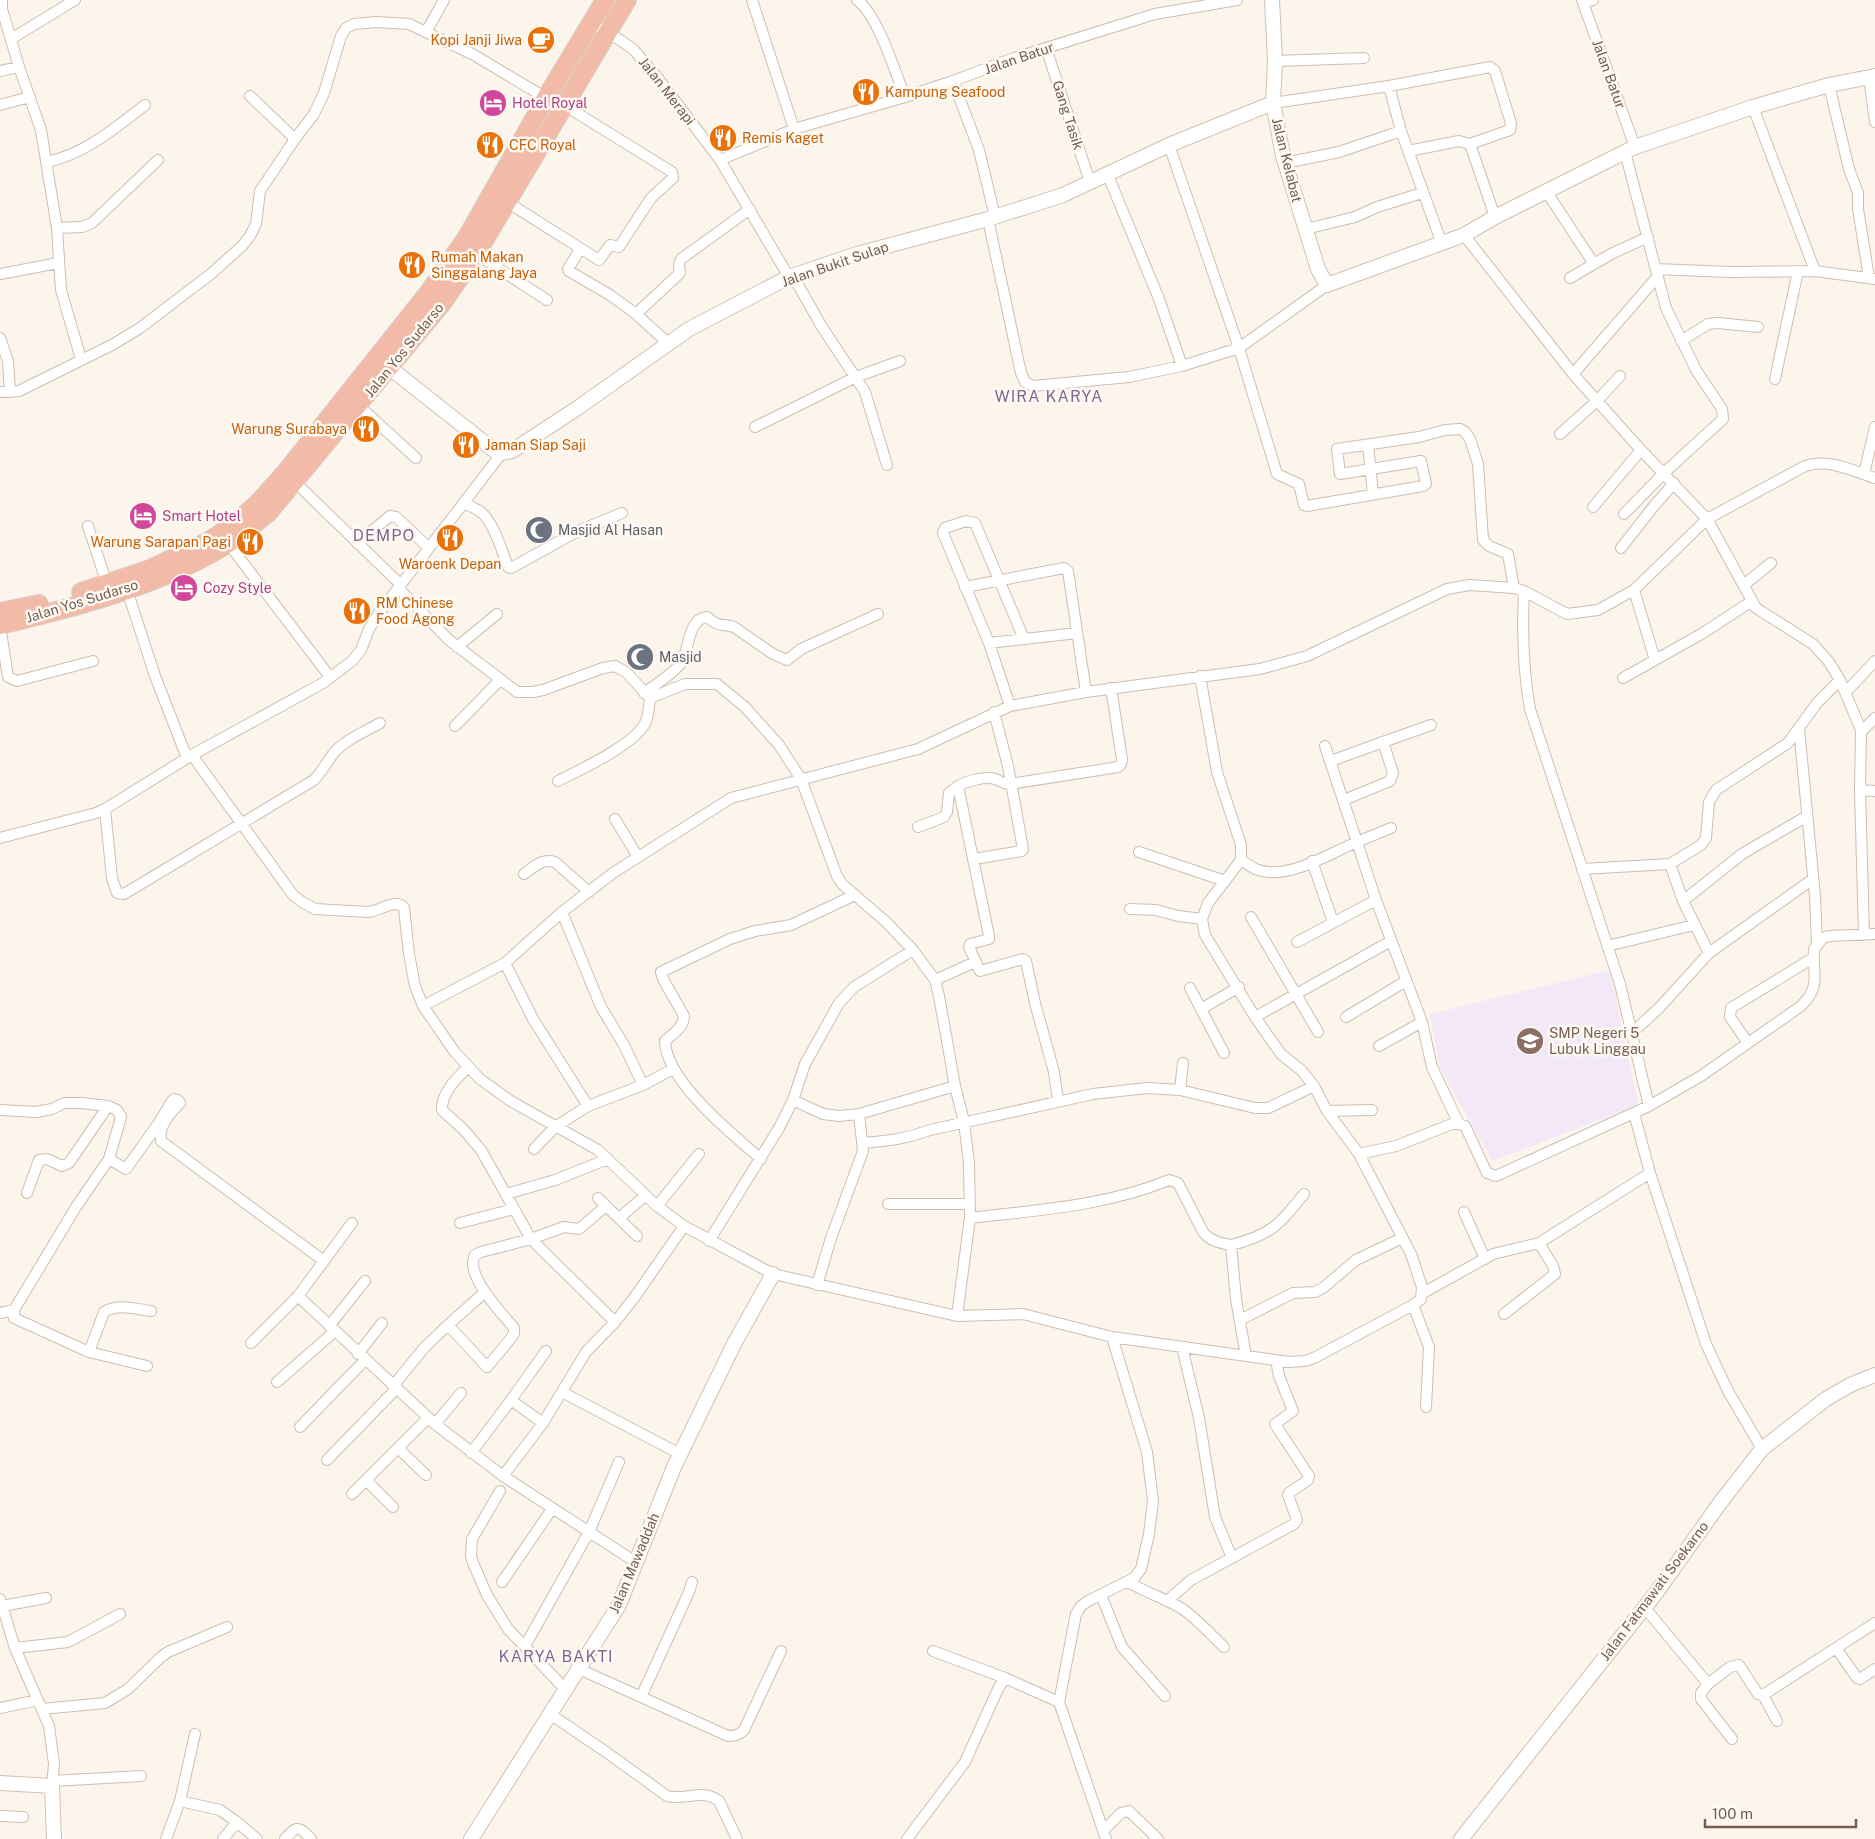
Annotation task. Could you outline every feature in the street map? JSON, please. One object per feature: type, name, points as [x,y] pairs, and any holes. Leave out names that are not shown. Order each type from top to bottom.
[{"type":"highway","name":"Jalan Yos Sudarso","points":[[0,612],[45,602],[186,559],[228,543],[268,513],[359,406],[384,362],[467,237],[546,98],[605,0]]},
{"type":"highway","name":"Jalan Yos Sudarso","points":[[0,625],[127,590],[186,559],[208,541],[233,525],[256,504],[384,362],[443,302],[476,254],[627,0]]},
{"type":"street","points":[[12,40],[75,0]]},
{"type":"street","points":[[426,32],[444,0]]},
{"type":"street","points":[[752,0],[794,129]]},
{"type":"street","points":[[857,0],[863,4],[872,18],[905,97]]},
{"type":"street","name":"Jalan Batur","points":[[720,160],[794,129],[905,97],[1014,58],[1155,14],[1237,0]]},
{"type":"street","name":"Jalan Kelabat","points":[[1272,0],[1275,61],[1273,103],[1285,162],[1318,269],[1327,285]]},
{"type":"street","name":"Jalan Batur","points":[[1586,0],[1630,149],[1648,237],[1665,304],[1696,370],[1722,409],[1723,419],[1664,473]]},
{"type":"street","points":[[1,6],[19,67],[41,130],[57,228],[61,290],[81,359]]},
{"type":"street","points":[[0,338],[8,362],[5,392],[19,391],[112,345],[140,328],[212,273],[242,246],[250,236],[256,224],[260,191],[314,114],[321,100],[341,36],[346,28],[354,24],[376,22],[409,24],[474,55],[546,98]]},
{"type":"street","name":"Jalan Merapi","points":[[592,24],[633,49],[720,160],[822,327],[856,377],[864,392],[887,465]]},
{"type":"street","name":"Gang Tasik","points":[[1046,48],[1090,182]]},
{"type":"street","points":[[1275,61],[1364,58]]},
{"type":"street","points":[[0,71],[19,67]]},
{"type":"street","points":[[1273,103],[1389,86],[1485,67],[1494,69],[1511,123],[1510,130],[1470,144],[1459,141],[1408,151]]},
{"type":"street","points":[[953,81],[979,150],[1021,373],[1026,382],[1033,386],[1130,378],[1182,366],[1239,348],[1327,285],[1464,235],[1546,190],[1630,149],[1753,107],[1829,85],[1872,76],[1875,122]]},
{"type":"street","points":[[1573,374],[1657,273],[1815,271],[1872,278],[1858,210],[1858,193],[1849,169],[1829,85]]},
{"type":"street","points":[[1389,86],[1401,131],[1442,244]]},
{"type":"street","points":[[250,96],[295,139]]},
{"type":"street","points":[[0,105],[30,97]]},
{"type":"street","name":"Jalan Bukit Sulap","points":[[502,452],[512,451],[579,407],[689,328],[791,277],[857,254],[992,218],[1063,195],[1169,144],[1273,103]]},
{"type":"street","points":[[47,162],[64,158],[96,141],[145,105]]},
{"type":"street","points":[[507,202],[599,260],[611,244],[619,247],[651,198],[673,175],[672,172],[564,106]]},
{"type":"street","points":[[1753,107],[1815,271]]},
{"type":"street","points":[[1285,162],[1339,152],[1401,131]]},
{"type":"street","points":[[1169,144],[1239,348],[1274,468],[1277,474],[1283,478],[1299,484],[1305,506],[1426,484],[1421,461],[1340,473],[1338,448],[1368,445],[1445,430],[1460,429],[1470,439],[1476,453],[1479,470],[1483,540],[1488,546],[1508,554],[1519,590],[1524,678],[1530,709],[1620,984],[1649,1106]]},
{"type":"street","points":[[1470,144],[1495,217]]},
{"type":"street","points":[[57,228],[82,227],[92,223],[158,160]]},
{"type":"street","points":[[1107,174],[1159,299],[1182,366]]},
{"type":"street","points":[[1546,190],[1594,264]]},
{"type":"street","points":[[1306,229],[1355,217],[1377,207],[1422,193]]},
{"type":"street","points":[[636,314],[680,273],[679,265],[681,259],[750,209]]},
{"type":"street","points":[[1464,235],[1573,374],[1641,450],[1707,519],[1756,608],[1812,644],[1829,662],[1840,680],[1857,718],[1861,732],[1860,790],[1864,935]]},
{"type":"street","points":[[1570,278],[1611,254],[1648,237]]},
{"type":"street","points":[[580,249],[568,270],[610,295],[636,314],[668,343]]},
{"type":"street","points":[[476,254],[547,300]]},
{"type":"street","points":[[0,274],[58,263]]},
{"type":"street","points":[[1775,379],[1798,271]]},
{"type":"street","points":[[1681,341],[1708,324],[1758,327]]},
{"type":"street","points":[[755,427],[856,377],[900,361]]},
{"type":"street","points":[[0,838],[105,809],[190,756],[330,677],[352,661],[361,650],[369,628],[502,452],[496,451],[384,362]]},
{"type":"street","points":[[1560,434],[1597,401],[1620,376]]},
{"type":"street","points":[[359,406],[416,458]]},
{"type":"street","points":[[1864,474],[1875,427]]},
{"type":"street","points":[[1368,445],[1373,494]]},
{"type":"street","points":[[1593,507],[1641,450]]},
{"type":"street","points":[[423,1006],[505,963],[562,912],[589,892],[638,857],[724,801],[918,749],[1010,706],[1111,688],[1260,669],[1307,656],[1447,589],[1457,586],[1469,585],[1519,590],[1568,614],[1598,610],[1634,590],[1707,519],[1805,466],[1813,463],[1831,464],[1875,478]]},
{"type":"street","points":[[1624,514],[1664,473]]},
{"type":"street","points":[[295,482],[400,586],[457,647],[518,692],[526,693],[544,690],[603,668],[615,666],[626,672],[645,694],[647,720],[643,727],[604,756],[558,781]]},
{"type":"street","points":[[1621,548],[1674,483]]},
{"type":"street","points":[[463,503],[485,516],[498,541],[508,567],[511,568],[578,530],[622,513]]},
{"type":"street","points":[[357,543],[390,516],[396,517],[429,548]]},
{"type":"street","points":[[1010,706],[989,643],[943,531],[945,528],[966,521],[971,521],[978,527],[998,580],[1024,639]]},
{"type":"street","points":[[88,526],[107,584]]},
{"type":"street","points":[[228,543],[330,677]]},
{"type":"street","points":[[1744,585],[1771,563]]},
{"type":"street","points":[[966,587],[1064,568],[1068,571],[1086,692]]},
{"type":"street","points":[[127,590],[155,676],[190,756],[293,895],[315,909],[374,912],[394,904],[401,905],[404,908],[415,986],[423,1006],[454,1051],[468,1067],[480,1079],[509,1100],[555,1127],[588,1143],[608,1159],[656,1206],[684,1226],[773,1274],[817,1285],[957,1316],[1024,1314],[1112,1337],[1297,1362],[1314,1358],[1413,1305],[1422,1299],[1423,1293],[1411,1254],[1358,1154],[1327,1112],[1314,1086],[1301,1070],[1281,1054],[1255,1017],[1205,935],[1202,919],[1208,903],[1241,860],[1241,845],[1217,772],[1200,676]]},
{"type":"street","points":[[1634,590],[1655,660]]},
{"type":"street","points":[[1623,678],[1703,633],[1752,601]]},
{"type":"street","points":[[457,647],[498,614]]},
{"type":"street","points":[[645,694],[681,663],[693,627],[705,617],[721,626],[734,627],[773,654],[787,660],[801,649],[878,614]]},
{"type":"street","points":[[0,625],[8,677],[12,680],[18,681],[93,661]]},
{"type":"street","points":[[989,643],[1077,633]]},
{"type":"street","points":[[1846,692],[1875,661]]},
{"type":"street","points":[[455,726],[500,680]]},
{"type":"street","points":[[1582,869],[1670,864],[1701,845],[1706,838],[1709,802],[1716,790],[1783,746],[1817,704],[1840,680]]},
{"type":"street","points":[[645,694],[685,684],[716,684],[745,707],[779,745],[801,780],[837,876],[842,884],[885,921],[913,950],[934,980],[939,996],[955,1086],[964,1122],[969,1163],[970,1218],[957,1316]]},
{"type":"street","points":[[918,826],[944,817],[947,812],[949,793],[958,786],[988,778],[1010,784],[1118,767],[1122,759],[1111,688]]},
{"type":"street","points":[[974,859],[1023,850],[1008,766],[994,712]]},
{"type":"street","points":[[1861,732],[1875,718]]},
{"type":"street","points":[[105,809],[112,878],[115,890],[120,894],[124,894],[314,780],[334,753],[344,744],[380,723]]},
{"type":"street","points":[[1331,761],[1431,725]]},
{"type":"street","points":[[1799,728],[1817,943]]},
{"type":"street","points":[[1344,800],[1390,781],[1393,773],[1383,742]]},
{"type":"street","points":[[1325,746],[1376,900],[1422,1022],[1432,1067],[1459,1124]]},
{"type":"street","points":[[958,786],[990,936],[969,945],[978,971],[1023,960],[1026,961],[1035,1003],[1054,1072],[1058,1101]]},
{"type":"street","points":[[1860,790],[1875,791]]},
{"type":"street","points":[[1683,901],[1742,854],[1807,816]]},
{"type":"street","points":[[615,819],[638,857]]},
{"type":"street","points":[[1241,860],[1257,869],[1275,873],[1290,871],[1391,828]]},
{"type":"street","points":[[1139,852],[1225,881]]},
{"type":"street","points":[[524,874],[543,861],[550,860],[555,862],[589,892]]},
{"type":"street","points":[[1312,861],[1333,922]]},
{"type":"street","points":[[1670,864],[1683,901],[1709,953]]},
{"type":"street","points":[[1632,1033],[1660,1007],[1709,953],[1813,879]]},
{"type":"street","points":[[761,1159],[694,1097],[673,1069],[665,1041],[681,1027],[684,1016],[661,972],[730,939],[755,931],[791,925],[855,895]]},
{"type":"street","points":[[1297,942],[1376,900]]},
{"type":"street","points":[[1130,909],[1156,910],[1202,919]]},
{"type":"street","points":[[562,912],[601,1007],[624,1045],[643,1085]]},
{"type":"street","points":[[1251,917],[1318,1032]]},
{"type":"street","points":[[1608,946],[1694,925]]},
{"type":"street","points":[[1358,1154],[1396,1146],[1452,1124],[1459,1124],[1465,1126],[1487,1173],[1496,1176],[1649,1106],[1701,1076],[1810,998],[1816,982],[1813,958],[1814,948],[1817,943],[1829,936],[1875,934]]},
{"type":"street","points":[[1255,1017],[1391,940]]},
{"type":"street","points":[[709,1240],[779,1128],[793,1100],[805,1064],[833,1012],[844,996],[854,987],[913,950]]},
{"type":"street","points":[[1748,1043],[1730,1017],[1731,1008],[1813,958]]},
{"type":"street","points":[[934,980],[975,962]]},
{"type":"street","points":[[505,963],[533,1019],[588,1106]]},
{"type":"street","points":[[1346,1017],[1406,981]]},
{"type":"street","points":[[1190,988],[1224,1053]]},
{"type":"street","points":[[1201,1009],[1239,988]]},
{"type":"street","points":[[1379,1046],[1422,1022]]},
{"type":"street","points":[[1180,1090],[1183,1063]]},
{"type":"street","points":[[468,1067],[455,1080],[444,1097],[442,1110],[463,1129],[481,1150],[531,1239],[615,1322]]},
{"type":"street","points":[[534,1149],[555,1127],[588,1106],[643,1085],[673,1069]]},
{"type":"street","points":[[793,1100],[823,1114],[839,1116],[859,1114],[955,1086]]},
{"type":"street","points":[[862,1143],[893,1141],[964,1122],[1093,1094],[1147,1088],[1180,1090],[1256,1108],[1268,1108],[1314,1086]]},
{"type":"street","points":[[109,1159],[126,1169],[172,1101],[176,1099],[180,1104],[165,1121],[160,1135],[161,1140],[324,1261]]},
{"type":"street","points":[[0,1110],[36,1112],[52,1109],[64,1103],[108,1106],[117,1110],[121,1117],[109,1159],[76,1207],[14,1310],[14,1318],[89,1352],[147,1366]]},
{"type":"street","points":[[27,1194],[39,1160],[47,1159],[62,1166],[69,1162],[108,1106]]},
{"type":"street","points":[[1327,1112],[1372,1110]]},
{"type":"street","points":[[1634,1113],[1650,1174],[1706,1344],[1728,1391],[1762,1449]]},
{"type":"street","points":[[817,1285],[863,1151],[859,1114]]},
{"type":"street","points":[[656,1206],[699,1154]]},
{"type":"street","points":[[506,1194],[555,1180],[608,1159]]},
{"type":"street","points":[[1423,1293],[1501,1251],[1540,1243],[1650,1174]]},
{"type":"street","points":[[970,1218],[1094,1203],[1147,1189],[1170,1180],[1178,1183],[1207,1238],[1231,1245],[1254,1240],[1274,1228],[1282,1222],[1304,1194]]},
{"type":"street","points":[[619,1218],[645,1196]]},
{"type":"street","points":[[598,1198],[637,1236]]},
{"type":"street","points":[[888,1204],[970,1204]]},
{"type":"street","points":[[448,1325],[484,1365],[489,1366],[512,1337],[514,1328],[485,1292],[472,1265],[475,1255],[531,1239],[564,1227],[579,1229],[606,1206]]},
{"type":"street","points":[[460,1223],[514,1209]]},
{"type":"street","points":[[1464,1212],[1485,1258]]},
{"type":"street","points":[[251,1343],[298,1296],[352,1223]]},
{"type":"street","points":[[503,1476],[543,1423],[586,1352],[615,1322],[634,1298],[684,1226]]},
{"type":"street","points":[[1240,1320],[1293,1293],[1315,1292],[1323,1288],[1356,1260],[1402,1238]]},
{"type":"street","points":[[1504,1314],[1555,1274],[1553,1266],[1540,1243]]},
{"type":"street","points":[[1231,1245],[1236,1300],[1246,1356]]},
{"type":"street","name":"Jalan Mawaddah","points":[[471,1839],[619,1606],[680,1454],[734,1344],[773,1274]]},
{"type":"street","points":[[277,1382],[332,1329],[365,1281]]},
{"type":"street","points":[[327,1460],[394,1388],[424,1348],[485,1292]]},
{"type":"street","points":[[298,1296],[431,1421],[503,1476],[637,1563]]},
{"type":"street","points":[[1413,1305],[1429,1347],[1426,1407]]},
{"type":"street","points":[[89,1352],[104,1312],[109,1308],[151,1310]]},
{"type":"street","points":[[0,1313],[14,1310]]},
{"type":"street","points":[[300,1427],[362,1357],[382,1323]]},
{"type":"street","points":[[1104,1835],[1059,1702],[1076,1614],[1081,1606],[1128,1582],[1141,1569],[1149,1534],[1153,1501],[1147,1452],[1112,1337]]},
{"type":"street","points":[[1182,1347],[1199,1418],[1215,1517],[1232,1558]]},
{"type":"street","points":[[472,1453],[546,1351]]},
{"type":"street","points":[[1167,1601],[1191,1580],[1294,1524],[1297,1520],[1288,1495],[1309,1478],[1293,1449],[1275,1424],[1293,1411],[1279,1376],[1276,1360]]},
{"type":"street","name":"Jalan Fatmawati Soekarno","points":[[1461,1839],[1645,1608],[1720,1503],[1762,1449],[1826,1399],[1850,1385],[1875,1375]]},
{"type":"street","points":[[562,1392],[680,1454]]},
{"type":"street","points":[[352,1494],[398,1448],[461,1393]]},
{"type":"street","points":[[511,1400],[543,1423]]},
{"type":"street","points":[[398,1448],[426,1475]]},
{"type":"street","points":[[525,1646],[589,1532],[618,1462]]},
{"type":"street","points":[[366,1480],[393,1507]]},
{"type":"street","points":[[500,1491],[472,1539],[471,1556],[487,1595],[508,1629],[565,1689]]},
{"type":"street","points":[[502,1582],[552,1509]]},
{"type":"street","points":[[641,1697],[692,1582]]},
{"type":"street","points":[[1128,1582],[1142,1591],[1184,1610],[1224,1647]]},
{"type":"street","points":[[1101,1595],[1122,1647],[1165,1696]]},
{"type":"street","points":[[46,1598],[1,1602],[15,1648],[40,1704],[52,1742],[54,1764],[52,1784],[54,1839]]},
{"type":"street","points":[[1645,1608],[1708,1684]]},
{"type":"street","points":[[15,1648],[68,1642],[120,1614]]},
{"type":"street","points":[[1762,1695],[1875,1623]]},
{"type":"street","points":[[0,1708],[40,1704],[105,1704],[128,1689],[168,1652],[227,1627]]},
{"type":"street","points":[[1836,1648],[1858,1679],[1875,1669]]},
{"type":"street","points":[[579,1669],[728,1736],[739,1735],[744,1730],[781,1651]]},
{"type":"street","points":[[933,1651],[1005,1678],[1059,1702]]},
{"type":"street","points":[[1732,1739],[1701,1699],[1701,1693],[1708,1684],[1730,1667],[1737,1665],[1741,1667],[1758,1694],[1762,1695],[1777,1720]]},
{"type":"street","points":[[907,1839],[965,1762],[998,1689],[1005,1678]]},
{"type":"street","points":[[550,1714],[668,1796],[674,1798],[704,1794],[715,1798],[719,1801],[737,1839]]},
{"type":"street","points":[[166,1839],[180,1801],[195,1734]]},
{"type":"street","points":[[0,1783],[52,1784],[141,1776]]},
{"type":"street","points":[[180,1801],[220,1810],[258,1839]]},
{"type":"street","points":[[1104,1835],[1121,1813],[1129,1811],[1158,1839]]},
{"type":"street","points":[[0,1816],[23,1818]]},
{"type":"street","points":[[223,1839],[237,1822]]},
{"type":"street","points":[[285,1839],[293,1829],[297,1828],[302,1829],[312,1839]]},
{"type":"shaded area","name":"SMP Negeri 5 Lubuk Linggau","points":[[1610,970],[1638,1105],[1492,1161],[1440,1068],[1430,1014]]},
{"type":"place","name":"Kopi Janji Jiwa","points":[[541,40]]},
{"type":"place","name":"Kampung Seafood","points":[[866,92]]},
{"type":"place","name":"Hotel Royal","points":[[493,103]]},
{"type":"place","name":"Remis Kaget","points":[[723,138]]},
{"type":"place","name":"CFC Royal","points":[[490,145]]},
{"type":"place","name":"Rumah Makan Singgalang Jaya","points":[[412,265]]},
{"type":"place","name":"Warung Surabaya","points":[[366,429]]},
{"type":"place","name":"Jaman Siap Saji","points":[[466,445]]},
{"type":"place","name":"Smart Hotel","points":[[143,516]]},
{"type":"place","name":"Masjid Al Hasan","points":[[539,530]]},
{"type":"place","name":"Waroenk Depan","points":[[450,538]]},
{"type":"place","name":"Warung Sarapan Pagi","points":[[250,542]]},
{"type":"place","name":"Cozy Style","points":[[184,588]]},
{"type":"place","name":"RM Chinese Food Agong","points":[[357,611]]},
{"type":"place","name":"Masjid","points":[[640,657]]},
{"type":"place","name":"SMP Negeri 5 Lubuk Linggau","points":[[1530,1041]]},
{"type":"district","name":"WIRA KARYA","points":[[1049,396]]},
{"type":"district","name":"DEMPO","points":[[384,535]]},
{"type":"district","name":"KARYA BAKTI","points":[[556,1656]]}]
